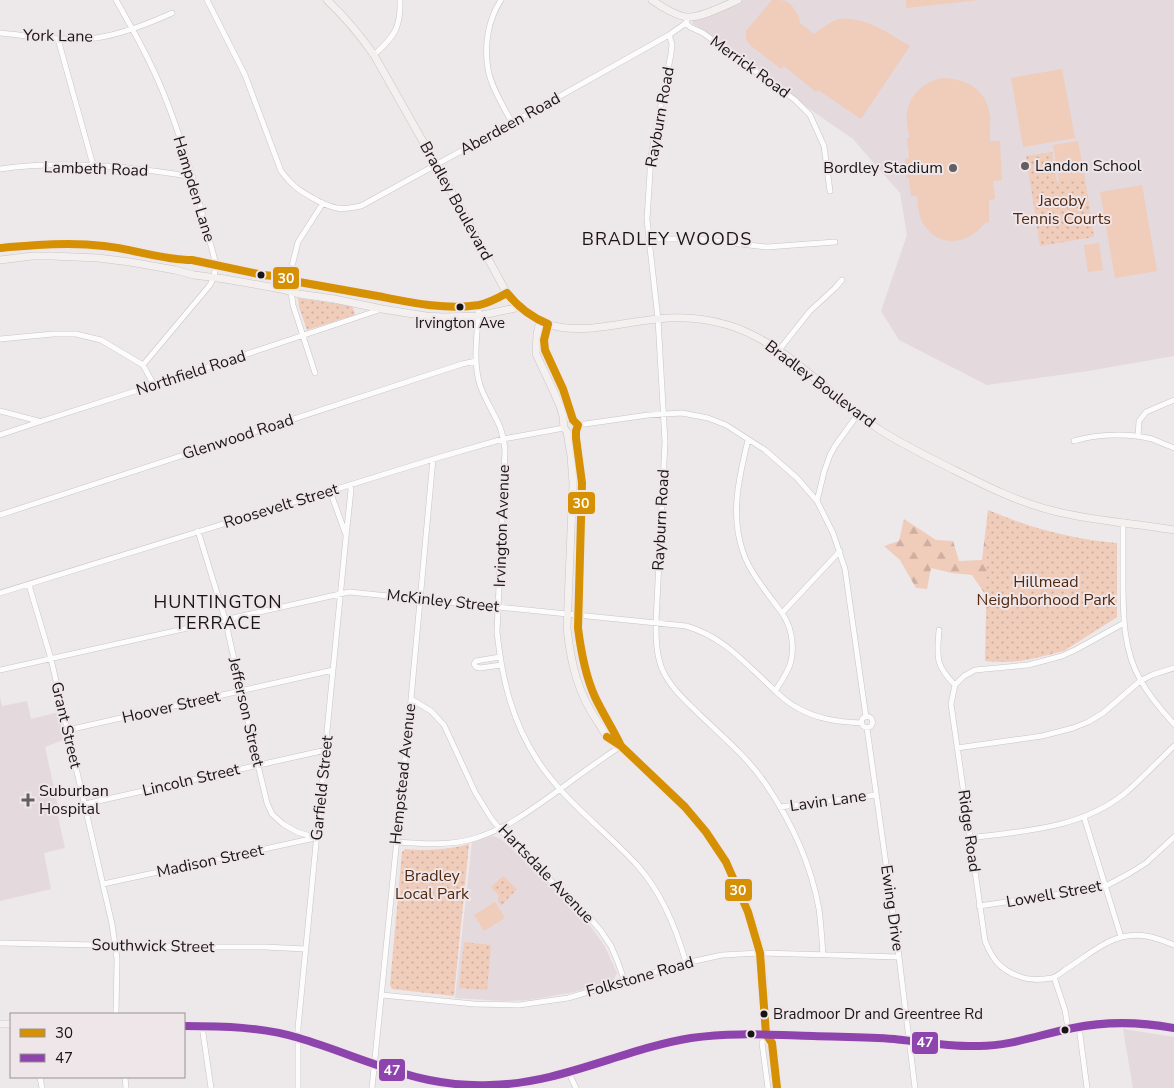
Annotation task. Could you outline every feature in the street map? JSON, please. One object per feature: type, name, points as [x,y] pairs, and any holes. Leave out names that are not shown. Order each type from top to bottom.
[{"type":"street","name":"Hampden Lane","points":[[116,0],[151,64],[163,92],[192,177],[216,264],[214,277],[210,285],[143,365]]},
{"type":"street","name":"Aberdeen Road","points":[[207,0],[245,75],[281,171],[299,191],[336,208],[346,209],[361,206],[512,123],[669,35],[687,20]]},
{"type":"street","name":"Bradley Boulevard","points":[[327,0],[346,18],[374,56],[509,295],[520,307],[544,323],[566,328],[584,329],[658,319],[691,318],[729,325],[752,334],[779,350],[858,414],[910,448],[992,489],[1032,505],[1056,511],[1174,530]]},
{"type":"street","points":[[374,56],[390,40],[396,29],[400,17],[400,0]]},
{"type":"street","points":[[500,0],[489,26],[487,39],[488,70],[512,123]]},
{"type":"street","points":[[652,0],[666,10],[687,20],[738,0]]},
{"type":"street","name":"York Lane","points":[[0,33],[70,39],[97,38],[148,24],[172,13]]},
{"type":"street","name":"Merrick Road","points":[[687,20],[690,27],[703,33],[795,100],[810,115],[824,146],[830,192]]},
{"type":"street","name":"Rayburn Road","points":[[669,35],[672,44],[671,54],[652,156],[648,204],[649,239],[658,319],[665,442],[656,622],[658,656],[662,670],[669,683],[680,696],[747,760],[765,783],[795,834],[810,873],[819,909],[823,955]]},
{"type":"street","points":[[58,38],[93,165]]},
{"type":"street","name":"Lambeth Road","points":[[0,169],[52,165],[93,165],[150,170],[192,177]]},
{"type":"street","points":[[315,372],[293,305],[291,280],[292,266],[298,242],[323,203]]},
{"type":"street","points":[[649,239],[698,239],[767,247],[835,242]]},
{"type":"street","points":[[0,248],[74,244],[125,249],[216,264],[246,272],[279,276],[291,280],[428,305],[479,305],[509,295]]},
{"type":"street","points":[[0,260],[32,256],[52,256],[98,258],[130,262],[382,309],[443,317],[478,316],[520,307]]},
{"type":"street","points":[[779,350],[810,310],[842,280]]},
{"type":"street","points":[[497,312],[509,295]]},
{"type":"street","points":[[382,309],[384,297]]},
{"type":"street","name":"Irvington Avenue","points":[[479,305],[476,346],[478,375],[489,408],[500,427],[505,450],[497,632],[501,665],[508,696],[520,729],[538,761],[569,800],[637,865],[652,884],[673,922],[686,962]]},
{"type":"street","name":"Northfield Road","points":[[0,435],[382,309]]},
{"type":"street","points":[[544,323],[545,350],[563,389],[576,425],[582,483],[578,615],[580,650],[586,674],[621,746]]},
{"type":"street","points":[[544,323],[537,334],[536,354],[554,392],[563,417],[571,456],[573,483],[567,628],[569,652],[578,685],[591,713],[608,738],[621,746],[684,807],[706,832],[726,862],[742,896],[760,953],[766,1034],[762,1043],[768,1088]]},
{"type":"street","points":[[0,339],[53,334],[76,334],[101,340],[143,365],[154,385]]},
{"type":"street","name":"Glenwood Road","points":[[0,515],[476,361]]},
{"type":"street","points":[[1138,437],[1139,421],[1146,412],[1174,400]]},
{"type":"street","points":[[0,411],[39,422]]},
{"type":"street","points":[[565,428],[569,419],[576,425],[648,415],[682,413],[708,418],[726,425],[765,450],[797,478],[817,501],[833,533],[845,569],[866,717]]},
{"type":"street","points":[[817,501],[830,455],[858,414]]},
{"type":"street","points":[[565,428],[572,433],[576,425]]},
{"type":"street","name":"Roosevelt Street","points":[[0,593],[434,459],[503,439],[565,428]]},
{"type":"street","points":[[1074,441],[1098,435],[1138,437],[1151,439],[1174,448]]},
{"type":"street","points":[[748,440],[737,496],[738,534],[743,553],[752,570],[786,619],[790,629],[792,646],[791,661],[775,691]]},
{"type":"street","name":"Hempstead Avenue","points":[[372,1088],[434,459]]},
{"type":"street","name":"Garfield Street","points":[[298,1088],[298,1038],[305,950],[326,750],[350,485]]},
{"type":"street","name":"Garfield Street","points":[[330,491],[346,537]]},
{"type":"street","points":[[1123,522],[1124,623],[1129,651],[1140,681],[1174,724]]},
{"type":"street","name":"Jefferson Street","points":[[198,531],[225,619],[267,803],[272,814],[283,824],[298,832],[317,838]]},
{"type":"street","points":[[782,613],[840,552]]},
{"type":"street","name":"Grant Street","points":[[29,585],[51,659],[112,924],[117,959],[116,1013]]},
{"type":"street","name":"McKinley Street","points":[[0,670],[349,592],[686,626],[713,636],[726,645],[794,707],[816,717],[842,723],[862,723]]},
{"type":"street","points":[[939,630],[938,661],[944,674],[954,684],[975,670],[1028,665],[1062,656],[1124,623]]},
{"type":"street","points":[[500,658],[476,661],[474,664],[480,668],[501,665]]},
{"type":"street","points":[[957,748],[1042,736],[1073,728],[1103,713],[1140,681],[1174,668]]},
{"type":"street","name":"Hoover Street","points":[[68,730],[333,670]]},
{"type":"street","name":"Ridge Road","points":[[954,684],[951,704],[979,906],[985,940],[991,955],[999,965],[1011,973],[1024,978],[1039,979],[1054,977],[1120,937],[1144,935],[1174,945]]},
{"type":"street","name":"Hartsdale Avenue","points":[[411,699],[431,711],[444,725],[475,792],[499,828],[601,931],[611,946],[625,982]]},
{"type":"street","points":[[866,717],[872,721],[871,726],[867,728],[862,723],[862,720],[866,717]]},
{"type":"street","name":"Ewing Drive","points":[[867,728],[916,1088]]},
{"type":"street","points":[[396,842],[426,844],[476,838],[521,818],[621,746]]},
{"type":"street","points":[[970,838],[1051,827],[1084,817],[1103,808],[1124,794],[1174,746]]},
{"type":"street","name":"Lincoln Street","points":[[85,804],[326,750]]},
{"type":"street","name":"Lavin Lane","points":[[780,807],[876,795]]},
{"type":"street","points":[[1084,817],[1120,937]]},
{"type":"street","name":"Lowell Street","points":[[979,906],[1106,886],[1130,874],[1146,863],[1174,837]]},
{"type":"street","name":"Madison Street","points":[[103,884],[317,838]]},
{"type":"street","name":"Southwick Street","points":[[0,943],[266,947],[305,950]]},
{"type":"street","name":"Folkstone Road","points":[[382,995],[474,1004],[519,1005],[568,998],[686,962],[722,955],[760,953],[899,957]]},
{"type":"street","points":[[1054,977],[1065,1010],[1068,1028]]},
{"type":"street","points":[[185,1026],[255,1029],[298,1038],[416,1077],[443,1082],[495,1085],[549,1078],[676,1041],[719,1035],[766,1034],[910,1041],[957,1046],[991,1046],[1068,1028],[1133,1023],[1174,1028]]},
{"type":"street","points":[[202,1026],[211,1088]]},
{"type":"street","points":[[1079,1027],[1088,1088]]},
{"type":"street","points":[[766,1034],[772,1043],[777,1088]]},
{"type":"street","points":[[569,1073],[576,1088]]},
{"type":"shaded area","name":"Landon School","points":[[742,0],[1174,0],[1174,356],[1088,371],[987,385],[899,340],[881,311],[907,235],[900,193],[853,139],[798,101],[761,71],[692,22]]},
{"type":"shaded area","name":"Suburban Hospital","points":[[0,697],[2,706],[27,701],[31,719],[59,712],[63,740],[45,747],[65,848],[44,853],[51,889],[0,901]]},
{"type":"shaded area","points":[[493,836],[501,839],[581,914],[604,945],[617,973],[613,981],[574,992],[529,1000],[505,1001],[455,998],[472,842]]},
{"type":"shaded area","points":[[1123,1029],[1174,1037],[1174,1088],[1133,1088]]},
{"type":"green space","points":[[772,0],[789,3],[796,12],[800,23],[814,34],[835,21],[851,19],[877,27],[910,46],[861,119],[818,90],[816,92],[784,66],[781,69],[750,45],[746,39],[746,31]]},
{"type":"green space","points":[[906,0],[979,0],[906,8]]},
{"type":"green space","points":[[1062,69],[1075,138],[1023,147],[1011,78]]},
{"type":"green space","name":"Bordley Stadium","points":[[942,78],[968,84],[981,93],[988,108],[990,141],[1000,141],[1002,180],[993,181],[995,199],[989,200],[989,222],[985,223],[970,236],[962,240],[953,241],[937,237],[923,223],[918,210],[917,196],[911,196],[909,178],[906,178],[905,159],[909,158],[907,138],[910,137],[907,127],[908,108],[916,92],[932,81]]},
{"type":"green space","points":[[1078,141],[1085,178],[1059,182],[1053,145]]},
{"type":"green space","name":"Jacoby Tennis Courts","points":[[1052,152],[1057,182],[1085,178],[1094,237],[1040,246],[1026,156]]},
{"type":"green space","points":[[1142,185],[1157,271],[1115,278],[1100,192]]},
{"type":"green space","name":"Jacoby Tennis Courts","points":[[1099,243],[1103,270],[1088,272],[1084,245]]},
{"type":"green space","points":[[298,298],[352,306],[355,315],[307,330]]},
{"type":"green space","name":"Hillmead Neighborhood Park","points":[[988,510],[1058,541],[1117,617],[1064,651],[1035,658],[987,661],[987,597],[972,575],[931,568],[927,589],[916,588],[900,560],[884,546],[899,541],[904,519],[936,540],[953,541],[959,561],[982,560]]},
{"type":"green space","name":"Hillmead Neighborhood Park","points":[[988,510],[1051,532],[1117,543],[1117,617],[1086,636],[1039,657],[1005,662],[985,661]]},
{"type":"green space","name":"Bradley Local Park","points":[[469,844],[454,996],[392,989],[390,985],[402,852],[405,849],[437,850]]},
{"type":"green space","points":[[503,876],[517,889],[501,906],[498,901],[499,896],[491,887]]},
{"type":"green space","points":[[495,902],[505,918],[484,931],[474,915]]},
{"type":"green space","points":[[464,942],[491,945],[487,990],[459,988]]},
{"type":"transit line","name":"30","points":[[0,248],[65,244],[104,246],[181,260],[192,260],[263,275],[284,277],[299,282],[430,305],[455,307],[479,305],[490,302],[507,293],[525,311],[548,324],[544,340],[545,350],[563,389],[573,420],[578,425],[576,438],[582,483],[578,628],[581,646],[586,672],[592,689],[621,746]]},
{"type":"transit line","name":"30","points":[[607,737],[621,746],[685,807],[706,832],[726,862],[748,912],[760,953],[766,1034],[772,1043],[777,1088]]},
{"type":"transit line","name":"47","points":[[185,1026],[228,1027],[271,1031],[315,1043],[413,1076],[444,1083],[467,1085],[516,1083],[541,1079],[666,1043],[706,1036],[752,1034],[864,1037],[979,1046],[1015,1042],[1098,1024],[1149,1024],[1174,1028]]},
{"type":"place","name":"Landon School","points":[[1025,166]]},
{"type":"place","name":"Bordley Stadium","points":[[953,168]]},
{"type":"place","name":"Irvington Ave","points":[[460,307]]},
{"type":"place","name":"Suburban Hospital","points":[[28,800]]},
{"type":"place","name":"Bradmoor Dr and Greentree Rd","points":[[764,1014]]},
{"type":"district","name":"BRADLEY WOODS","points":[[667,239]]},
{"type":"district","name":"HUNTINGTON TERRACE","points":[[218,612]]}]
